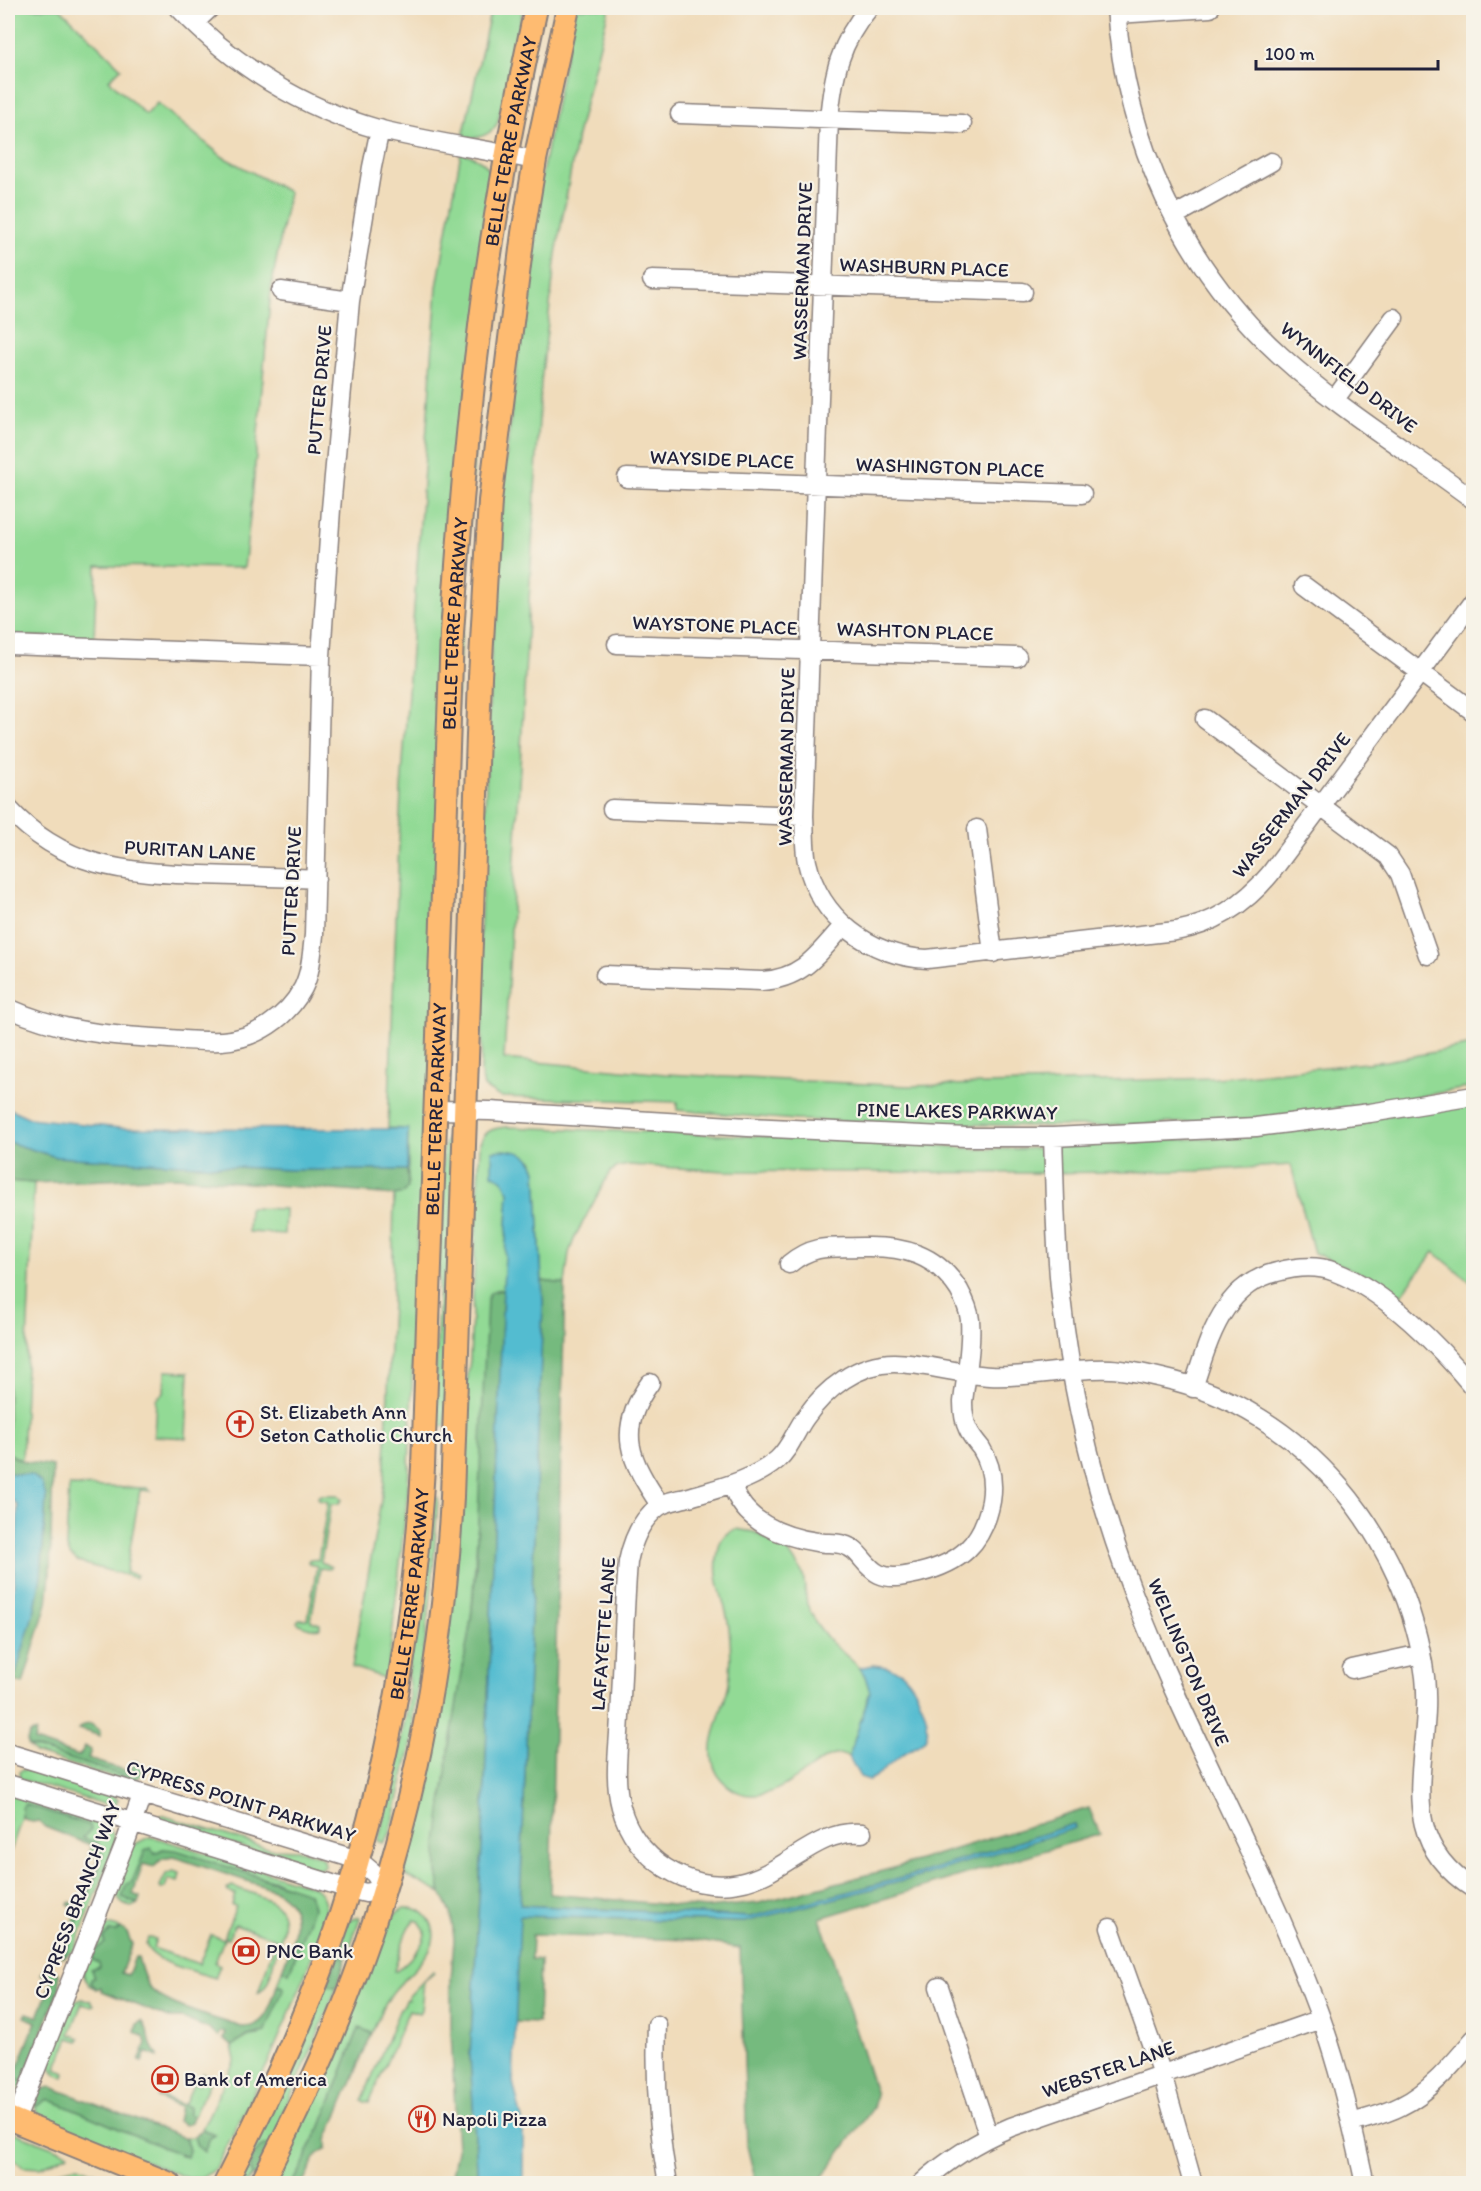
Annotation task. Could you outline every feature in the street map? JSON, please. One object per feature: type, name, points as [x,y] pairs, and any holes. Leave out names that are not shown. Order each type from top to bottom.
[{"type":"main road","name":"BELLE TERRE PARKWAY","points":[[225,2184],[294,2037],[326,1958],[350,1889],[384,1759],[397,1695],[415,1577],[423,1467],[453,633],[460,514],[478,343],[506,154],[536,8]]},
{"type":"main road","name":"BELLE TERRE PARKWAY","points":[[261,2184],[329,2043],[354,1981],[384,1889],[414,1779],[426,1721],[445,1594],[452,1497],[480,677],[490,501],[511,315],[535,160],[568,8]]},
{"type":"main road","points":[[11,2120],[170,2184]]},
{"type":"street","points":[[179,8],[233,57],[281,88],[318,108],[380,129],[535,160]]},
{"type":"street","points":[[194,23],[210,8]]},
{"type":"street","name":"WASSERMAN DRIVE","points":[[868,8],[839,60],[834,79],[830,119],[804,816],[806,853],[811,874],[822,899],[844,926],[876,948],[911,958],[935,959],[1176,931],[1214,920],[1240,904],[1255,891],[1277,865],[1473,600]]},
{"type":"street","points":[[1117,11],[1210,8]]},
{"type":"street","name":"WYNNFIELD DRIVE","points":[[1117,11],[1125,79],[1136,124],[1173,216],[1214,282],[1249,325],[1296,369],[1472,495]]},
{"type":"street","points":[[680,114],[962,124]]},
{"type":"street","name":"PUTTER DRIVE","points":[[8,1008],[56,1026],[98,1035],[222,1041],[244,1037],[274,1022],[289,1008],[303,988],[313,952],[321,656],[331,509],[350,301],[380,129]]},
{"type":"street","points":[[1173,216],[1271,162]]},
{"type":"street","name":"WASHBURN PLACE","points":[[652,280],[1023,292]]},
{"type":"street","points":[[281,291],[350,301]]},
{"type":"street","points":[[1335,399],[1394,318]]},
{"type":"street","name":"WAYSIDE PLACE","points":[[627,478],[816,485]]},
{"type":"street","name":"WASHINGTON PLACE","points":[[816,485],[1082,494]]},
{"type":"street","points":[[1304,586],[1473,712]]},
{"type":"street","name":"WAYSTONE PLACE","points":[[617,644],[810,651]]},
{"type":"street","points":[[8,645],[321,656]]},
{"type":"street","name":"WASHTON PLACE","points":[[810,651],[1017,657]]},
{"type":"street","points":[[1205,719],[1375,845],[1395,865],[1428,955]]},
{"type":"street","name":"PURITAN LANE","points":[[8,808],[26,827],[55,847],[82,860],[110,868],[152,873],[316,879]]},
{"type":"street","points":[[612,809],[804,816]]},
{"type":"street","points":[[976,829],[993,953]]},
{"type":"street","points":[[605,975],[762,981],[780,979],[806,966],[844,926]]},
{"type":"street","name":"PINE LAKES PARKWAY","points":[[437,1110],[966,1137],[1053,1137],[1256,1127],[1370,1113],[1473,1096]]},
{"type":"street","name":"WELLINGTON DRIVE","points":[[1053,1137],[1058,1263],[1066,1332],[1072,1372],[1102,1494],[1143,1618],[1183,1711],[1288,1934],[1321,2019],[1352,2123],[1365,2184]]},
{"type":"street","points":[[732,1484],[740,1505],[758,1521],[796,1538],[848,1546],[867,1566],[881,1575],[897,1577],[945,1566],[967,1550],[980,1533],[988,1512],[992,1491],[989,1464],[969,1432],[965,1422],[963,1402],[970,1329],[969,1310],[948,1274],[933,1262],[911,1252],[883,1246],[814,1249],[789,1264]]},
{"type":"street","points":[[1193,1388],[1215,1327],[1234,1298],[1251,1283],[1269,1274],[1286,1269],[1310,1268],[1335,1272],[1384,1302],[1433,1343],[1473,1388]]},
{"type":"street","points":[[650,1383],[633,1410],[629,1436],[632,1452],[641,1474],[660,1505],[732,1484],[758,1472],[778,1459],[789,1447],[813,1407],[834,1386],[871,1366],[896,1363],[966,1374],[1012,1377],[1119,1370],[1165,1378],[1193,1388],[1235,1405],[1272,1426],[1335,1480],[1362,1514],[1392,1567],[1408,1607],[1420,1654],[1426,1704],[1419,1780],[1424,1823],[1439,1856],[1456,1876],[1473,1889]]},
{"type":"street","name":"LAFAYETTE LANE","points":[[660,1505],[635,1537],[628,1562],[617,1780],[622,1810],[631,1830],[649,1855],[669,1871],[697,1882],[727,1885],[766,1875],[837,1833],[862,1833]]},
{"type":"street","points":[[1352,1669],[1420,1654]]},
{"type":"street","name":"CYPRESS POINT PARKWAY","points":[[8,1753],[358,1860],[375,1874],[384,1889]]},
{"type":"street","points":[[8,1784],[350,1889],[366,1893],[384,1889]]},
{"type":"street","name":"CYPRESS BRANCH WAY","points":[[11,2120],[142,1795]]},
{"type":"street","points":[[1110,1928],[1162,2074],[1193,2184]]},
{"type":"street","points":[[939,1988],[989,2137]]},
{"type":"street","name":"WEBSTER LANE","points":[[921,2184],[945,2164],[989,2137],[1041,2116],[1321,2019]]},
{"type":"street","points":[[657,2025],[658,2119],[668,2184]]},
{"type":"street","points":[[1352,2123],[1401,2106],[1414,2098],[1433,2083],[1473,2039]]},
{"type":"green space","points":[[8,8],[60,8],[121,68],[109,80],[146,115],[157,103],[223,157],[289,192],[271,289],[244,568],[97,566],[94,638],[8,636]]},
{"type":"green space","points":[[491,8],[523,8],[498,122],[492,131],[484,136],[463,137]]},
{"type":"green space","points":[[575,8],[609,8],[577,136],[556,254],[541,382],[504,1059],[665,1074],[908,1086],[1216,1078],[1386,1061],[1473,1045],[1473,1087],[1362,1106],[1243,1120],[1103,1126],[1031,1126],[796,1120],[677,1110],[677,1102],[500,1097],[484,1087],[481,1072],[483,1002],[480,937],[495,553],[535,208]]},
{"type":"green space","points":[[461,152],[473,156],[486,165],[493,181],[421,1217],[418,1227],[408,1491],[387,1679],[352,1667],[384,1483],[394,1195],[404,1193],[408,1187],[408,1129],[388,1128],[401,790],[437,287]]},
{"type":"green space","points":[[1473,1104],[1473,1284],[1434,1252],[1399,1298],[1371,1278],[1314,1253],[1291,1165],[1198,1171],[1033,1173],[725,1171],[629,1165],[618,1167],[610,1172],[575,1237],[569,1253],[565,1284],[542,1281],[536,1171],[532,1160],[502,1179],[509,1192],[503,1289],[495,1290],[471,1620],[443,1795],[437,1872],[441,1893],[405,1875],[402,1864],[470,1360],[480,1143],[487,1132],[507,1127],[890,1141],[977,1149],[1021,1149],[1237,1136]]},
{"type":"green space","points":[[447,1139],[457,1140],[446,1425],[434,1428],[443,1149]]},
{"type":"green space","points":[[8,1142],[56,1157],[289,1170],[407,1170],[408,1187],[404,1193],[394,1195],[176,1177],[34,1183],[8,1181]]},
{"type":"green space","points":[[8,1181],[34,1183],[22,1461],[8,1453]]},
{"type":"green space","points":[[249,1208],[285,1209],[284,1234],[248,1232]]},
{"type":"green space","points":[[542,1281],[565,1284],[550,1894],[706,1908],[759,1903],[890,1869],[1089,1808],[1100,1834],[820,1918],[876,2095],[873,2108],[818,2183],[756,2183],[747,2146],[740,1948],[693,1940],[532,1935],[531,1959],[540,1960],[538,2023],[515,2022],[519,1916],[744,1922],[922,1876],[1075,1827],[1074,1824],[921,1873],[750,1917],[520,1905]]},
{"type":"green space","points":[[503,1289],[484,1812],[470,2056],[478,2183],[450,2184],[457,2150],[451,2031],[454,1939],[451,1913],[441,1893],[437,1872],[437,1843],[450,1742],[471,1620],[476,1567],[487,1300],[490,1293]]},
{"type":"green space","points":[[165,1371],[189,1372],[186,1438],[154,1436],[156,1399],[164,1392]]},
{"type":"green space","points":[[8,1453],[22,1461],[53,1466],[47,1603],[23,1684],[8,1679],[11,1677],[35,1608],[41,1576],[46,1496],[29,1475],[8,1473]]},
{"type":"green space","points":[[69,1486],[147,1488],[151,1491],[140,1490],[126,1572],[137,1575],[135,1578],[78,1562],[70,1555],[66,1545]]},
{"type":"green space","points":[[320,1495],[338,1495],[342,1500],[338,1504],[331,1504],[321,1562],[331,1567],[329,1569],[320,1568],[311,1621],[320,1624],[320,1628],[314,1628],[297,1622],[299,1619],[308,1619],[317,1566],[309,1564],[308,1561],[318,1560],[328,1502],[319,1500]]},
{"type":"green space","points":[[430,1497],[438,1498],[432,1588],[422,1667],[420,1667],[413,1714],[414,1735],[390,1834],[383,1843],[378,1841],[410,1695],[408,1676]]},
{"type":"green space","points":[[736,1529],[754,1532],[788,1551],[803,1574],[807,1604],[816,1623],[830,1641],[860,1668],[870,1692],[849,1757],[839,1754],[830,1756],[780,1788],[757,1795],[744,1794],[728,1786],[718,1775],[713,1763],[714,1736],[729,1683],[731,1662],[729,1628],[718,1582],[717,1563],[721,1540],[728,1532]]},
{"type":"green space","points":[[91,1724],[100,1731],[100,1736],[79,1729]]},
{"type":"green space","points":[[33,1732],[36,1732],[34,1741],[79,1756],[85,1746],[91,1750],[88,1759],[130,1772],[136,1761],[141,1765],[142,1774],[136,1780],[29,1746],[27,1741]]},
{"type":"green space","points":[[29,1746],[136,1780],[129,1782],[35,1753]]},
{"type":"green space","points":[[22,1770],[35,1771],[112,1794],[118,1800],[113,1807],[20,1779],[19,1772]]},
{"type":"green space","points":[[8,1792],[101,1821],[113,1835],[115,1846],[74,1950],[64,1957],[99,1870],[101,1853],[93,1842],[82,1838],[82,1823],[79,1821],[25,1804],[8,1859]]},
{"type":"green space","points":[[25,1804],[90,1825],[91,1829],[83,1838],[98,1843],[103,1854],[64,1957],[54,1953],[53,1944],[63,1947],[78,1910],[68,1904],[70,1902],[80,1905],[98,1858],[90,1854],[91,1845],[45,1827],[39,1821],[32,1822],[22,1818],[22,1808]]},
{"type":"green space","points":[[161,1815],[271,1849],[301,1850],[321,1857],[325,1866],[318,1870],[158,1822],[157,1818]]},
{"type":"green space","points":[[149,1837],[314,1887],[322,1897],[327,1916],[268,2063],[216,2168],[207,2175],[196,2178],[188,2178],[46,2122],[38,2114],[34,2105],[37,2106],[48,2099],[186,2157],[189,2150],[185,2138],[194,2137],[197,2146],[215,2135],[202,2129],[235,2060],[232,2046],[249,2036],[259,2035],[283,1987],[277,1985],[282,1970],[289,1973],[313,1908],[297,1890],[276,1881],[163,1849],[155,1853],[145,1851],[132,1882],[129,1901],[138,1904],[131,1907],[125,1905],[120,1901],[115,1889],[133,1845]]},
{"type":"green space","points":[[151,1848],[155,1853],[163,1849],[176,1850],[309,1893],[313,1908],[289,1973],[282,1970],[293,1937],[295,1916],[292,1906],[285,1897],[274,1890],[174,1857],[162,1859],[154,1867],[143,1864],[133,1894],[140,1897],[138,1904],[122,1897],[126,1884],[132,1882],[145,1851]]},
{"type":"green space","points":[[173,1871],[180,1873],[178,1882],[168,1879],[165,1888],[161,1888],[166,1874]]},
{"type":"green space","points":[[232,1886],[273,1903],[280,1909],[283,1917],[280,1941],[269,1979],[258,1993],[276,1939],[235,1924],[228,1939],[224,1938],[236,1906],[232,1905],[235,1894],[228,1892],[227,1889]]},
{"type":"green space","points":[[404,1908],[423,1913],[433,1929],[433,1940],[429,1950],[390,1996],[372,2033],[359,2028],[320,2129],[292,2183],[269,2184],[376,1951],[389,1918]],"holes":[[[414,1920],[419,1921],[425,1930],[423,1942],[411,1958],[397,1971],[394,1971],[406,1932]]]},
{"type":"green space","points":[[360,1918],[346,1958],[340,1956],[332,1971],[330,1986],[337,1987],[283,2112],[278,2137],[251,2162],[252,2175],[247,2183],[232,2184],[347,1921]]},
{"type":"green space","points":[[111,1925],[121,1928],[102,1947],[100,1967],[92,1973],[97,1989],[89,1985],[83,1973],[100,1930]]},
{"type":"green space","points":[[121,1928],[127,1933],[132,1944],[121,1973],[128,1975],[135,1957],[138,1957],[150,1988],[157,1995],[179,2006],[242,2027],[250,2026],[257,2024],[267,2014],[277,1985],[284,1988],[265,2032],[248,2036],[232,2046],[224,2039],[226,2032],[221,2031],[219,2037],[207,2028],[182,2018],[169,2018],[102,1991],[101,1987],[97,1989],[91,1983],[91,1979],[94,1978],[91,1970],[100,1967],[99,1963],[93,1960],[94,1950],[105,1943],[103,1938],[111,1931],[116,1932]]},
{"type":"green space","points":[[211,1935],[224,1939],[215,1963],[220,1965],[215,1978],[165,1962],[150,1951],[146,1944],[148,1938],[156,1939],[153,1948],[199,1964]]},
{"type":"green space","points":[[340,1956],[346,1958],[337,1987],[330,1986],[328,1983],[332,1970]]},
{"type":"green space","points":[[47,1967],[59,1974],[60,1987],[23,2082],[8,2076],[8,2064],[18,2067],[36,2022],[25,2017],[27,2013],[38,2017],[52,1980],[41,1974]]},
{"type":"green space","points":[[433,1971],[434,1973],[424,1981],[421,2010],[419,2013],[409,2010],[369,2103],[362,2101],[399,2011],[406,1999],[409,2000],[408,1997]]},
{"type":"green space","points":[[82,1999],[90,2000],[94,2005],[82,2003],[70,2034],[80,2038],[79,2041],[69,2038],[56,2069],[65,2073],[64,2078],[55,2073],[50,2065],[52,2045],[70,2004]]},
{"type":"green space","points":[[142,2021],[158,2057],[146,2052],[142,2062],[139,2061],[146,2043],[144,2037],[135,2032],[137,2024]]},
{"type":"green space","points":[[359,2028],[372,2033],[327,2140],[327,2148],[317,2154],[303,2183],[292,2183],[320,2129]]},
{"type":"green space","points":[[203,2073],[210,2078],[210,2082],[193,2117],[189,2115],[184,2105],[194,2083],[199,2085]]},
{"type":"green space","points":[[8,2076],[23,2082],[17,2092],[8,2099]]},
{"type":"green space","points":[[51,2087],[185,2138],[189,2150],[187,2157],[48,2099],[37,2106],[34,2105],[35,2095]]},
{"type":"green space","points":[[159,2096],[189,2107],[189,2114],[193,2117],[191,2122],[185,2125],[177,2121],[180,2107],[158,2098]]},
{"type":"green space","points":[[202,2129],[215,2135],[210,2138],[204,2152],[197,2146],[194,2137]]},
{"type":"green space","points":[[8,2130],[68,2154],[40,2168],[23,2167],[11,2157],[8,2150]]},
{"type":"green space","points":[[265,2145],[269,2146],[258,2177],[252,2175],[251,2161],[258,2150]]},
{"type":"green space","points":[[78,2166],[123,2183],[91,2183],[58,2171]]},
{"type":"green space","points":[[58,2171],[91,2183],[55,2183],[51,2178]]},
{"type":"water","points":[[8,1108],[30,1118],[120,1128],[408,1129],[407,1170],[289,1170],[56,1157],[8,1142]]},
{"type":"water","points":[[505,1150],[528,1157],[536,1171],[543,1302],[520,1905],[750,1917],[921,1873],[1074,1824],[1075,1828],[922,1876],[744,1922],[520,1916],[513,2082],[523,2124],[523,2183],[478,2184],[470,2056],[484,1812],[503,1289],[509,1192],[502,1179],[492,1174],[492,1151]]},
{"type":"water","points":[[8,1473],[36,1478],[41,1483],[46,1496],[41,1576],[35,1608],[16,1673],[8,1679],[8,1612],[13,1593],[18,1506],[8,1495]]},
{"type":"water","points":[[873,1665],[897,1671],[909,1680],[922,1706],[927,1732],[920,1744],[869,1780],[860,1777],[849,1757],[870,1692],[860,1668]]},
{"type":"place","name":"St. Elizabeth Ann Seton Catholic Church","points":[[240,1424]]},
{"type":"place","name":"PNC Bank","points":[[246,1951]]},
{"type":"place","name":"Bank of America","points":[[165,2079]]},
{"type":"place","name":"Napoli Pizza","points":[[422,2119]]}]
